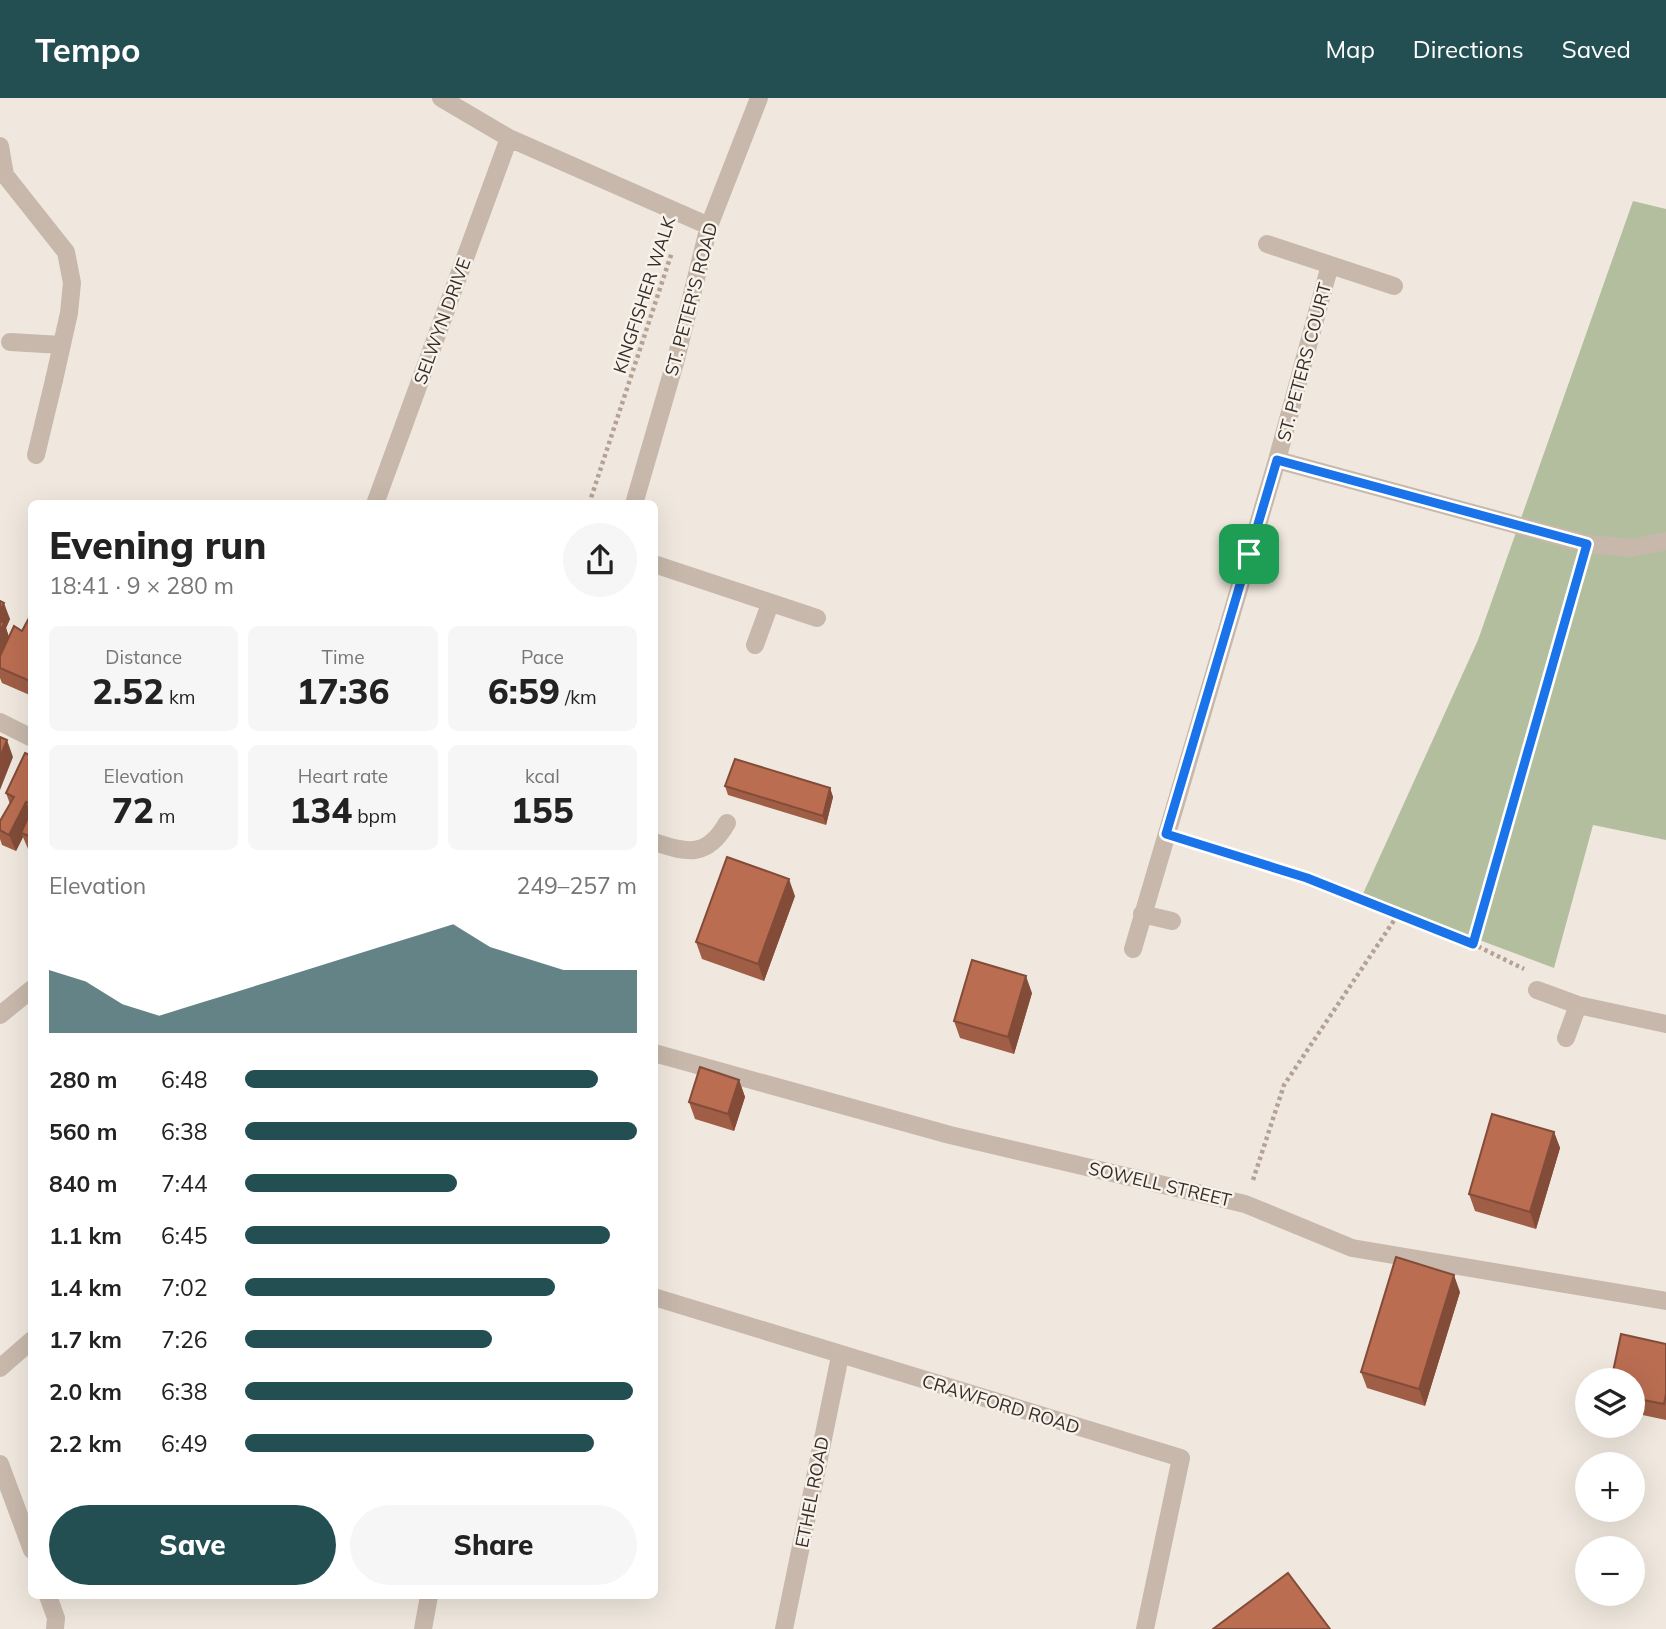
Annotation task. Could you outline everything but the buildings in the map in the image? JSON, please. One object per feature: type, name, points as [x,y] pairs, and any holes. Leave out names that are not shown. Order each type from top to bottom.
[{"type":"street","points":[[441,98],[509,138],[709,226]]},
{"type":"street","name":"ST. PETER'S ROAD","points":[[635,500],[676,359],[709,226],[758,98]]},
{"type":"street","name":"SELWYN DRIVE","points":[[376,500],[509,138]]},
{"type":"street","points":[[0,146],[5,175],[66,252],[72,283],[62,345],[36,454]]},
{"type":"street","name":"ST. PETERS COURT","points":[[1267,244],[1394,286]]},
{"type":"street","name":"ST. PETERS COURT","points":[[1133,948],[1277,460],[1330,265]]},
{"type":"street","points":[[10,341],[62,345]]},
{"type":"street","name":"ST. PETERS COURT","points":[[1277,460],[1587,544],[1632,548],[1666,541]]},
{"type":"street","points":[[658,565],[817,618]]},
{"type":"street","points":[[755,645],[770,604]]},
{"type":"street","points":[[0,722],[28,736]]},
{"type":"street","points":[[658,843],[687,852],[707,847],[727,823]]},
{"type":"street","points":[[1142,914],[1172,921]]},
{"type":"street","points":[[1537,990],[1578,1005],[1666,1024]]},
{"type":"street","points":[[0,1015],[28,992]]},
{"type":"street","points":[[1566,1038],[1578,1005]]},
{"type":"street","name":"SOWELL STREET","points":[[658,1053],[950,1135],[1245,1203],[1352,1248],[1666,1301]]},
{"type":"street","name":"CRAWFORD ROAD","points":[[658,1298],[1181,1458],[1145,1629]]},
{"type":"street","points":[[0,1368],[28,1344]]},
{"type":"street","name":"ETHEL ROAD","points":[[784,1629],[840,1356]]},
{"type":"street","points":[[0,1464],[28,1539]]},
{"type":"street","points":[[49,1599],[56,1618],[55,1629]]},
{"type":"street","points":[[422,1629],[428,1599]]},
{"type":"path","name":"KINGFISHER WALK","points":[[590,500],[684,217]]},
{"type":"path","points":[[1473,944],[1587,544]]},
{"type":"path","points":[[1166,834],[1307,878],[1473,944],[1523,968],[1537,990]]},
{"type":"path","points":[[1245,1203],[1284,1085],[1397,915]]},
{"type":"green space","points":[[1633,201],[1666,209],[1666,840],[1593,825],[1554,968],[1362,896],[1478,640]]},
{"type":"route","points":[[1277,460],[1587,544],[1473,944],[1307,878],[1166,834],[1249,554],[1277,460]]}]
